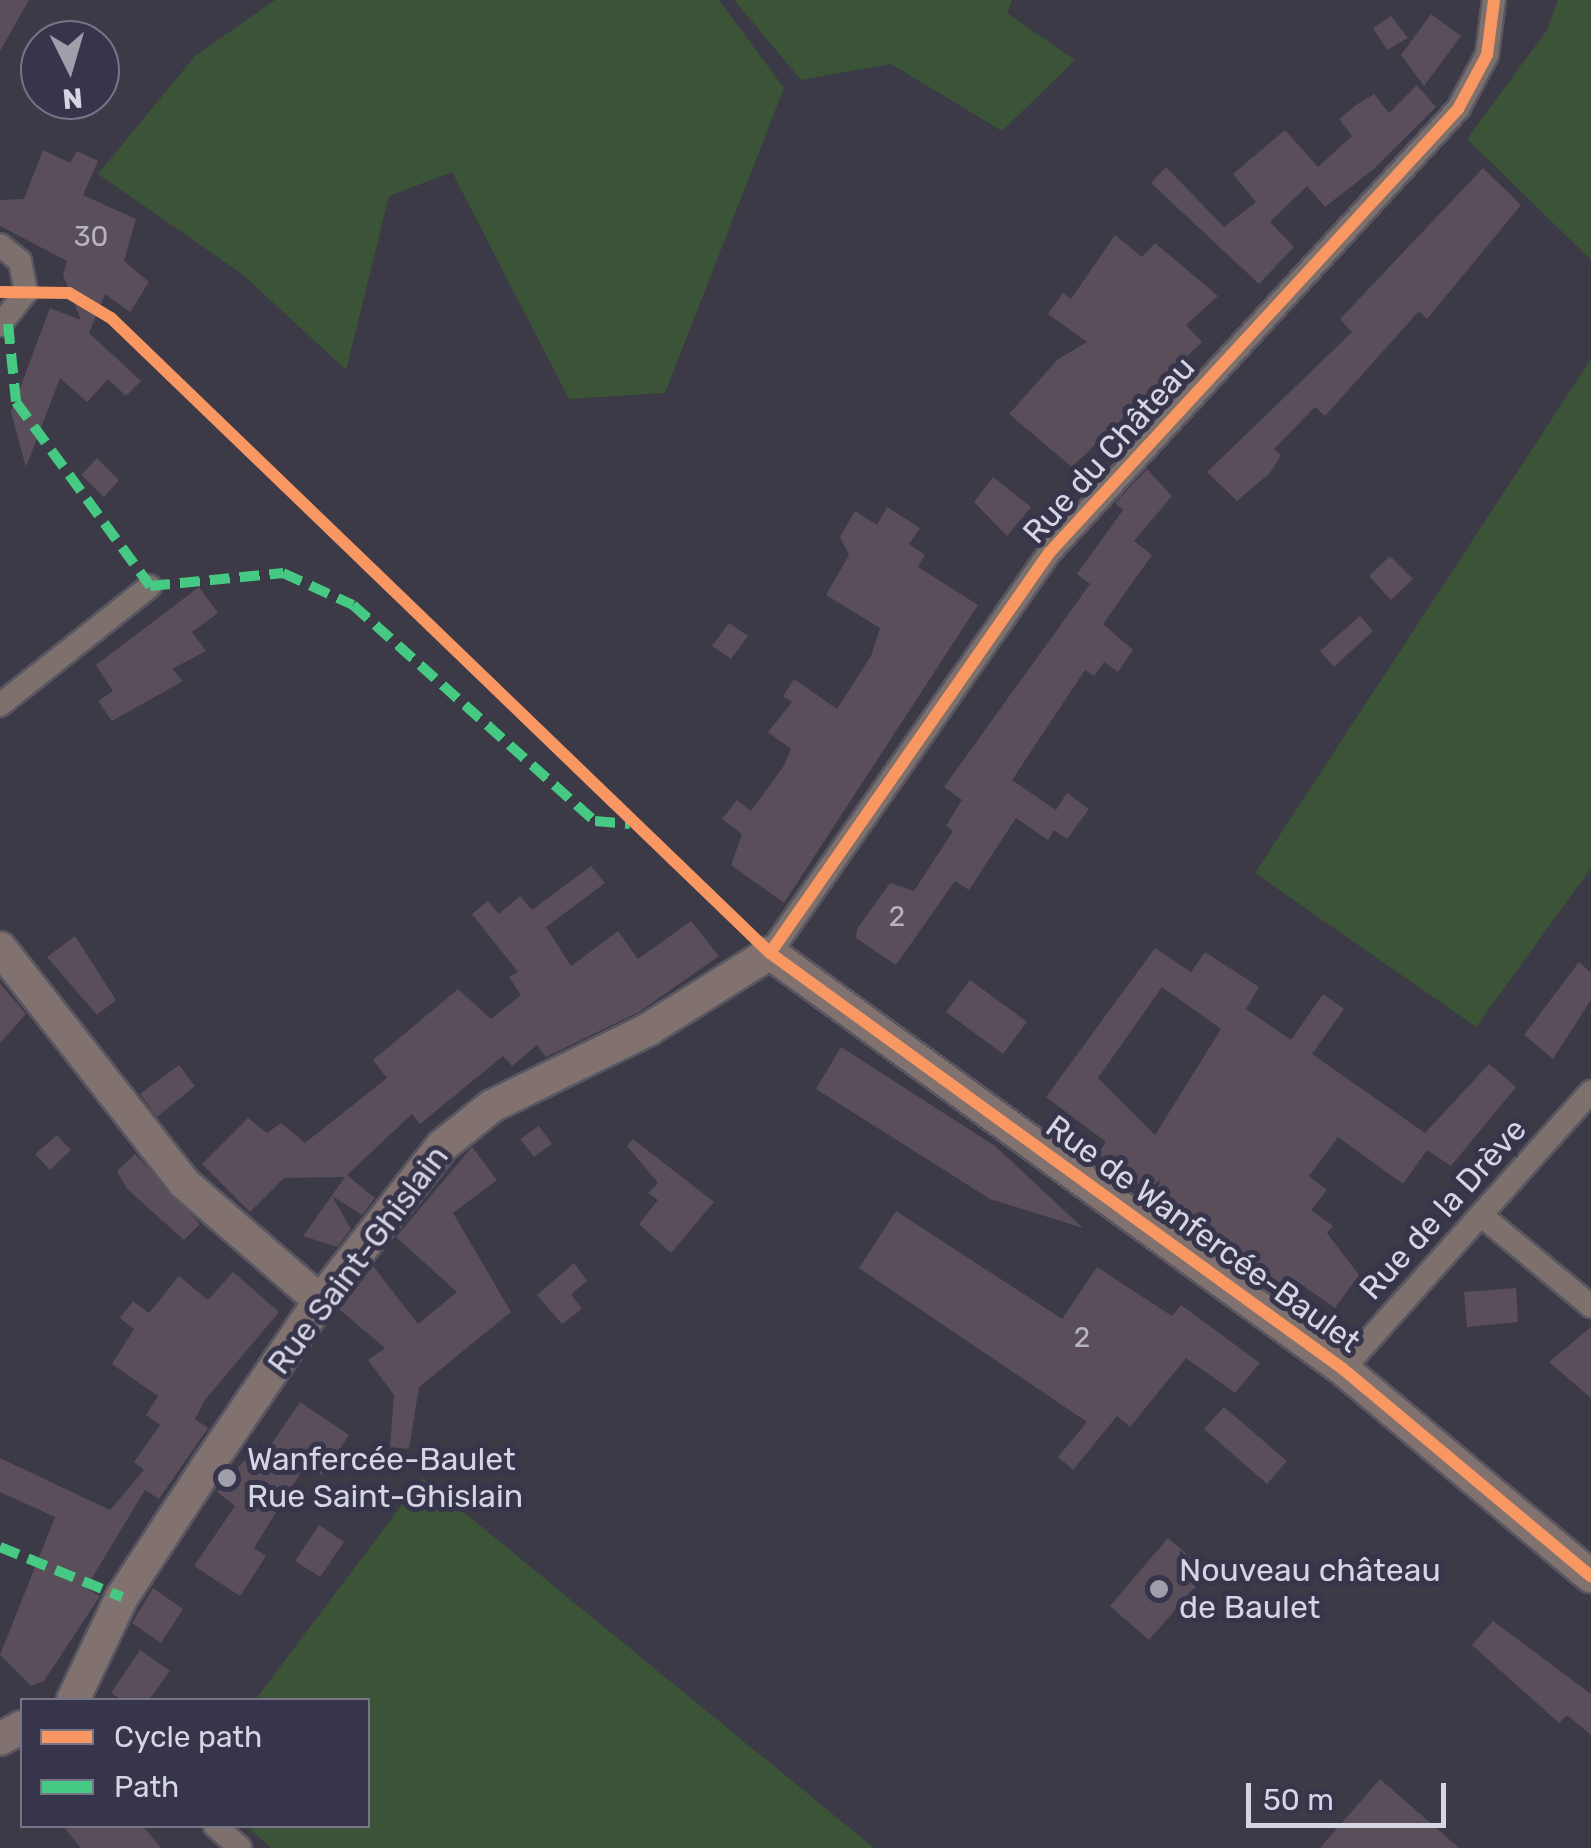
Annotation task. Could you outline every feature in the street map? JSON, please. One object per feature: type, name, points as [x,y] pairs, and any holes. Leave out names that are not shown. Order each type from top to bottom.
[{"type":"main road","points":[[0,948],[184,1183],[320,1301]]},
{"type":"main road","name":"Rue Saint-Ghislain","points":[[75,1698],[122,1597],[320,1301],[468,1122],[649,1029],[770,953]]},
{"type":"main road","name":"Rue de Wanfercée-Baulet","points":[[770,953],[1343,1369],[1591,1576]]},
{"type":"street","name":"Rue du Château","points":[[770,953],[1049,553],[1458,110],[1486,55],[1494,0]]},
{"type":"street","points":[[0,245],[20,260],[26,292],[0,326]]},
{"type":"street","points":[[0,706],[150,586]]},
{"type":"street","name":"Rue de la Drève","points":[[1343,1369],[1591,1092]]},
{"type":"street","points":[[1481,1215],[1591,1306]]},
{"type":"street","points":[[217,1828],[240,1848]]},
{"type":"green space","points":[[275,0],[719,0],[784,88],[665,393],[569,399],[452,172],[389,196],[346,370],[242,274],[98,174],[195,56]]},
{"type":"green space","points":[[734,0],[1012,0],[1007,13],[1075,60],[1002,131],[891,64],[801,80]]},
{"type":"green space","points":[[1558,0],[1591,0],[1591,260],[1467,139],[1547,30]]},
{"type":"green space","points":[[1591,359],[1591,868],[1476,1027],[1255,873]]},
{"type":"green space","points":[[422,1478],[874,1848],[271,1848],[248,1828],[370,1828],[370,1698],[257,1698]]},
{"type":"building","points":[[0,0],[29,0],[0,51]]},
{"type":"building","points":[[1431,14],[1461,36],[1424,86],[1401,55]]},
{"type":"building","points":[[1391,16],[1408,38],[1387,50],[1373,28]]},
{"type":"building","points":[[1417,85],[1436,107],[1375,168],[1325,207],[1307,186],[1270,222],[1294,247],[1259,284],[1151,183],[1166,167],[1224,227],[1256,202],[1233,174],[1285,130],[1318,167],[1352,136],[1339,119],[1374,94],[1389,113]]},
{"type":"building","points":[[43,150],[70,163],[77,151],[98,161],[83,195],[136,219],[124,261],[149,282],[130,312],[105,294],[89,333],[141,381],[126,396],[108,379],[87,402],[60,378],[26,467],[11,412],[50,308],[81,320],[63,275],[67,261],[0,226],[0,200],[24,199]]},
{"type":"building","points":[[1483,168],[1521,205],[1427,319],[1419,311],[1325,416],[1315,407],[1274,449],[1281,455],[1270,473],[1237,501],[1207,472],[1352,332],[1340,319]]},
{"type":"building","points":[[1115,235],[1142,257],[1155,243],[1218,296],[1186,325],[1202,342],[1072,467],[1009,414],[1057,360],[1087,342],[1048,314],[1063,293],[1071,299]]},
{"type":"building","points":[[97,458],[119,480],[104,497],[81,475]]},
{"type":"building","points":[[1147,469],[1172,496],[1134,541],[1152,555],[1103,624],[1133,650],[1118,672],[1104,662],[1094,676],[1085,670],[1012,780],[1056,810],[1067,793],[1089,809],[1067,839],[1054,830],[1048,840],[1016,818],[969,890],[955,881],[896,965],[856,938],[857,929],[890,883],[914,891],[953,831],[946,826],[962,800],[944,787],[1090,584],[1077,574],[1123,510],[1115,503]]},
{"type":"building","points":[[993,477],[1031,507],[1007,536],[974,502]]},
{"type":"building","points":[[887,507],[920,528],[909,544],[925,555],[918,567],[978,605],[784,903],[731,865],[742,834],[722,819],[737,800],[751,811],[783,767],[791,749],[768,732],[792,702],[783,696],[794,679],[837,709],[871,656],[880,628],[826,595],[849,555],[840,537],[855,511],[877,525]]},
{"type":"building","points":[[1390,556],[1413,579],[1391,600],[1369,576]]},
{"type":"building","points":[[199,587],[218,613],[192,632],[206,651],[172,669],[183,681],[112,721],[98,701],[113,691],[96,665]]},
{"type":"building","points":[[1360,616],[1373,631],[1334,667],[1320,651]]},
{"type":"building","points":[[729,623],[748,636],[731,659],[712,646]]},
{"type":"building","points":[[591,866],[605,883],[546,927],[571,966],[618,931],[638,959],[691,921],[719,956],[639,1012],[546,1057],[537,1045],[512,1066],[503,1056],[420,1124],[412,1114],[347,1175],[375,1198],[362,1215],[332,1196],[351,1229],[337,1247],[303,1236],[345,1177],[284,1178],[250,1212],[202,1164],[248,1118],[267,1133],[281,1123],[305,1143],[387,1078],[373,1060],[458,989],[491,1019],[521,995],[509,977],[518,972],[472,914],[488,901],[499,914],[520,896],[532,910]]},
{"type":"building","points":[[75,936],[116,1000],[97,1015],[47,957]]},
{"type":"building","points":[[1155,948],[1191,972],[1205,952],[1259,987],[1246,1009],[1291,1040],[1323,994],[1344,1009],[1312,1054],[1425,1133],[1489,1064],[1516,1087],[1451,1166],[1427,1150],[1403,1184],[1338,1137],[1309,1176],[1327,1190],[1311,1210],[1333,1226],[1327,1233],[1359,1275],[1335,1308],[1292,1278],[1284,1288],[1160,1200],[1098,1154],[1106,1142],[1046,1097]],"holes":[[[1162,987],[1221,1029],[1155,1135],[1098,1078]]]},
{"type":"building","points":[[1579,962],[1591,973],[1591,1000],[1553,1059],[1524,1035]]},
{"type":"building","points":[[970,980],[1027,1022],[1003,1054],[946,1012]]},
{"type":"building","points":[[0,983],[26,1014],[0,1043]]},
{"type":"building","points":[[841,1047],[995,1146],[1083,1228],[990,1199],[816,1089]]},
{"type":"building","points":[[179,1065],[195,1086],[157,1117],[140,1094]]},
{"type":"building","points":[[539,1126],[552,1144],[534,1157],[520,1139]]},
{"type":"building","points":[[57,1135],[71,1150],[50,1170],[35,1154]]},
{"type":"building","points":[[633,1139],[714,1202],[671,1253],[639,1224],[658,1200],[648,1193],[658,1183],[627,1146]]},
{"type":"building","points":[[472,1147],[497,1180],[453,1213],[511,1312],[419,1387],[409,1449],[390,1447],[394,1395],[368,1360],[385,1348],[339,1309],[373,1266],[418,1324],[457,1292],[396,1237]]},
{"type":"building","points":[[135,1154],[200,1224],[184,1240],[127,1189],[117,1171]]},
{"type":"building","points":[[896,1211],[1062,1319],[1097,1267],[1172,1316],[1181,1305],[1260,1363],[1235,1393],[1186,1358],[1130,1427],[1117,1416],[1073,1470],[1058,1457],[1087,1422],[859,1268]]},
{"type":"building","points":[[574,1263],[587,1281],[571,1294],[582,1309],[562,1324],[537,1295]]},
{"type":"building","points":[[233,1272],[279,1312],[205,1400],[195,1419],[208,1428],[159,1499],[145,1490],[86,1588],[100,1596],[44,1681],[31,1686],[0,1655],[55,1517],[0,1492],[0,1458],[110,1510],[144,1470],[134,1462],[160,1425],[146,1415],[158,1396],[112,1364],[134,1329],[120,1318],[133,1301],[149,1313],[179,1276],[208,1300]]},
{"type":"building","points":[[1516,1288],[1518,1322],[1467,1327],[1464,1292]]},
{"type":"building","points":[[1591,1327],[1591,1398],[1549,1362]]},
{"type":"building","points":[[300,1402],[349,1435],[322,1475],[306,1464],[254,1548],[266,1556],[240,1596],[194,1566],[235,1506],[217,1492],[249,1455],[259,1462]]},
{"type":"building","points":[[1224,1407],[1287,1461],[1267,1484],[1204,1429]]},
{"type":"building","points":[[319,1525],[344,1542],[320,1577],[295,1561]]},
{"type":"building","name":"Nouveau château de Baulet","points":[[1168,1538],[1208,1572],[1149,1640],[1110,1606]]},
{"type":"building","points":[[153,1588],[183,1609],[161,1643],[132,1623]]},
{"type":"building","points":[[1493,1621],[1591,1694],[1591,1735],[1567,1715],[1559,1723],[1472,1645]]},
{"type":"building","points":[[140,1650],[170,1671],[150,1698],[119,1698],[111,1693]]},
{"type":"building","points":[[1380,1779],[1395,1792],[1459,1848],[1320,1848]]},
{"type":"building","points":[[65,1828],[145,1828],[161,1848],[81,1848]]},
{"type":"marked path","points":[[8,324],[16,402],[150,586],[283,573],[353,605],[595,821],[630,824]]},
{"type":"marked path","points":[[0,1547],[122,1597]]},
{"type":"cycle path","points":[[770,953],[1049,553],[1458,109],[1487,55],[1494,0]]},
{"type":"cycle path","points":[[0,292],[69,293],[111,318],[770,953],[1343,1369],[1591,1576]]},
{"type":"place","name":"Wanfercée-Baulet Rue Saint-Ghislain","points":[[227,1478]]},
{"type":"place","name":"Nouveau château de Baulet","points":[[1159,1589]]}]
